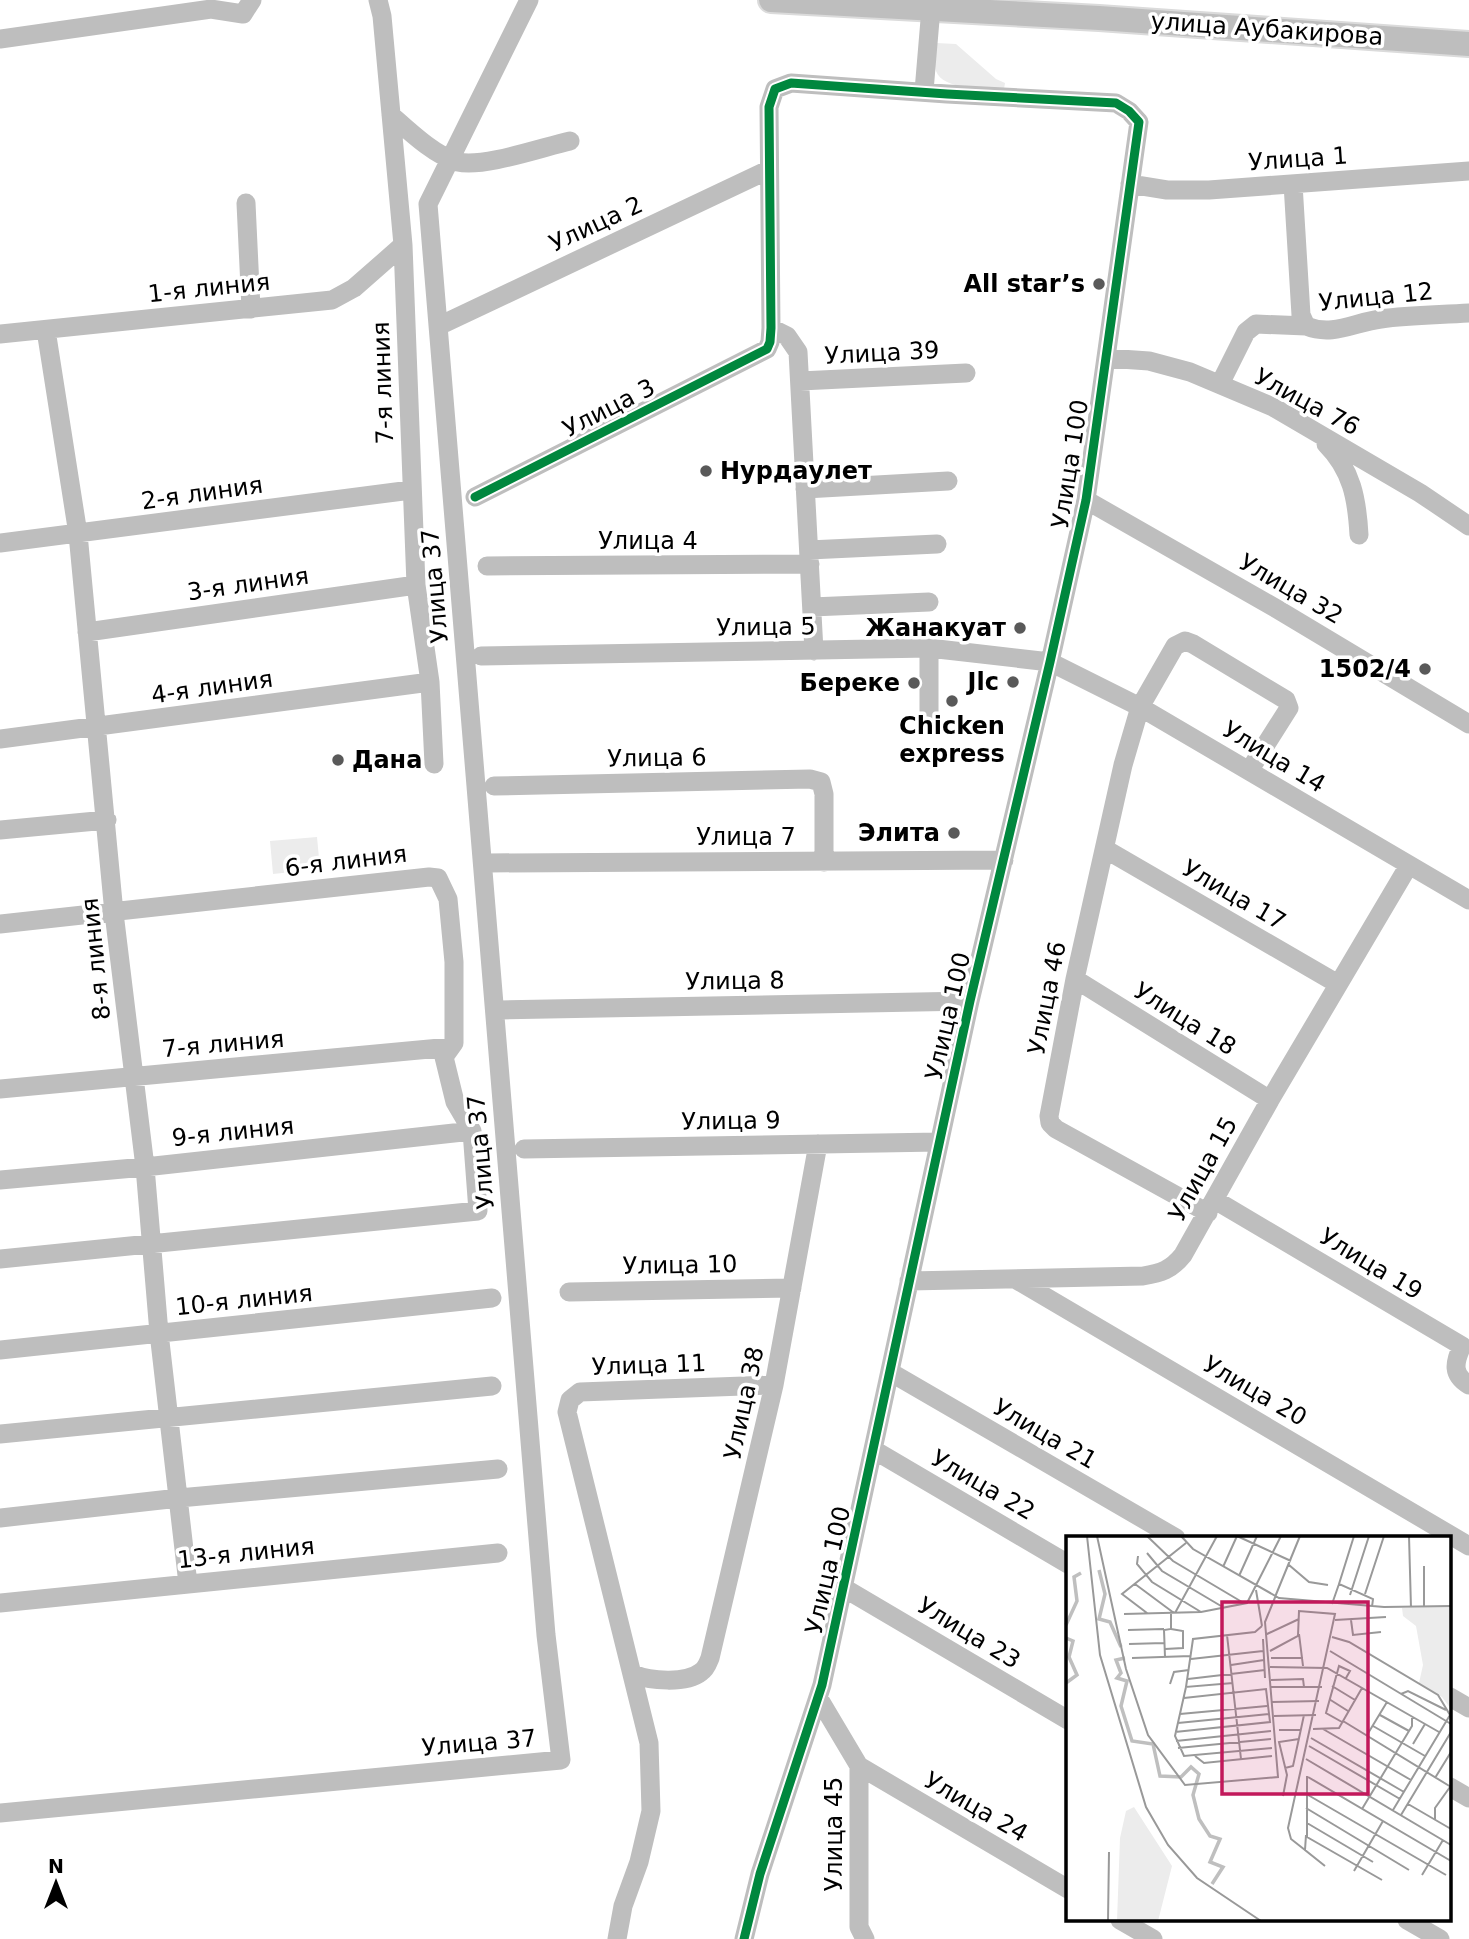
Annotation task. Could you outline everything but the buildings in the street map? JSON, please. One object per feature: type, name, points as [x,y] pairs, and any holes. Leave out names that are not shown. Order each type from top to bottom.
[{"type":"main road","name":"улица Аубакирова","points":[[771,0],[931,8],[1110,9],[1469,44]]},
{"type":"street","points":[[0,39],[203,5],[243,13],[252,0]]},
{"type":"street","name":"7-я линия","points":[[378,0],[382,16],[403,245],[416,584],[430,682],[434,764]]},
{"type":"street","name":"Улица 37","points":[[0,1812],[561,1760],[544,1621],[428,204],[529,0]]},
{"type":"street","points":[[814,651],[798,352],[787,336],[771,328],[769,107],[775,89],[791,83],[924,91],[931,8]]},
{"type":"street","name":"Улица 100","points":[[744,1939],[760,1874],[818,1697],[844,1588],[970,1001],[1051,662],[1086,500],[1139,122],[1129,111],[1116,103],[924,91]]},
{"type":"street","points":[[391,115],[420,140],[455,162],[479,163],[570,141]]},
{"type":"street","name":"Улица 2","points":[[445,323],[768,170]]},
{"type":"street","name":"Улица 1","points":[[1130,184],[1167,190],[1469,171]]},
{"type":"street","name":"Улица 12","points":[[1293,184],[1301,315],[1306,326],[1338,330],[1380,319],[1469,313]]},
{"type":"street","points":[[246,203],[251,309]]},
{"type":"street","name":"1-я линия","points":[[0,334],[332,300],[355,288],[403,245]]},
{"type":"street","points":[[1220,384],[1246,332],[1256,324],[1265,322],[1306,326]]},
{"type":"street","name":"Улица 3","points":[[475,497],[762,353],[770,342],[771,328]]},
{"type":"street","name":"8-я линия","points":[[46,330],[78,534],[114,913],[145,1167],[159,1333],[188,1584]]},
{"type":"street","name":"Улица 76","points":[[1106,358],[1149,360],[1190,372],[1273,407],[1420,493],[1469,526]]},
{"type":"street","name":"Улица 39","points":[[800,382],[966,373]]},
{"type":"street","points":[[1315,432],[1338,457],[1354,487],[1359,535]]},
{"type":"street","points":[[805,489],[948,481]]},
{"type":"street","name":"2-я линия","points":[[0,543],[411,490]]},
{"type":"street","name":"Улица 32","points":[[1086,500],[1277,609],[1469,724]]},
{"type":"street","name":"Улица 4","points":[[486,566],[809,557],[937,544]]},
{"type":"street","name":"3-я линия","points":[[88,632],[416,584]]},
{"type":"street","points":[[812,607],[929,602]]},
{"type":"street","name":"Улица 46","points":[[1211,1206],[1056,1129],[1050,1123],[1049,1116],[1075,979],[1123,765],[1140,706],[1175,646],[1185,641],[1193,644],[1286,700],[1289,708],[1250,771]]},
{"type":"street","points":[[929,648],[929,725]]},
{"type":"street","name":"Улица 5","points":[[481,656],[929,648],[1051,662]]},
{"type":"street","name":"Улица 14","points":[[1051,662],[1140,706],[1469,900]]},
{"type":"street","name":"4-я линия","points":[[0,738],[430,682]]},
{"type":"street","name":"Улица 6","points":[[494,786],[810,779],[821,782],[824,794],[824,862]]},
{"type":"street","points":[[0,830],[107,820]]},
{"type":"street","name":"Улица 17","points":[[1105,849],[1338,984]]},
{"type":"street","name":"Улица 7","points":[[488,863],[1004,860]]},
{"type":"street","name":"Улица 15","points":[[909,1281],[1143,1276],[1172,1268],[1183,1255],[1270,1100],[1409,865]]},
{"type":"street","name":"6-я линия","points":[[0,925],[438,878],[448,899],[454,961],[454,1043],[444,1057],[455,1102],[472,1131],[478,1211],[152,1243]]},
{"type":"street","name":"Улица 18","points":[[1075,979],[1270,1100]]},
{"type":"street","name":"Улица 8","points":[[500,1010],[970,1001]]},
{"type":"street","name":"7-я линия","points":[[0,1089],[451,1047]]},
{"type":"street","name":"9-я линия","points":[[0,1180],[472,1131]]},
{"type":"street","name":"Улица 9","points":[[524,1149],[939,1142]]},
{"type":"street","name":"Улица 38","points":[[633,1674],[648,1678],[687,1679],[705,1670],[710,1658],[774,1385],[818,1144]]},
{"type":"street","name":"Улица 19","points":[[1211,1206],[1466,1340],[1455,1363],[1455,1372],[1460,1380],[1469,1385]]},
{"type":"street","points":[[0,1259],[152,1243]]},
{"type":"street","name":"Улица 20","points":[[1015,1279],[1469,1546]]},
{"type":"street","name":"Улица 10","points":[[569,1292],[792,1288]]},
{"type":"street","name":"10-я линия","points":[[0,1350],[492,1298]]},
{"type":"street","name":"Улица 21","points":[[890,1372],[1173,1536]]},
{"type":"street","name":"Улица 11","points":[[633,1674],[628,1663],[566,1412],[570,1400],[580,1392],[774,1385]]},
{"type":"street","points":[[0,1434],[492,1386]]},
{"type":"street","name":"Улица 22","points":[[874,1450],[1066,1563]]},
{"type":"street","points":[[0,1518],[179,1498],[498,1469]]},
{"type":"street","name":"13-я линия","points":[[0,1603],[498,1553]]},
{"type":"street","name":"Улица 23","points":[[844,1588],[1066,1719]]},
{"type":"street","points":[[617,1939],[623,1906],[639,1862],[651,1811],[649,1743],[633,1674]]},
{"type":"street","name":"Улица 45","points":[[818,1697],[859,1766],[859,1927],[864,1939]]},
{"type":"street","points":[[1452,1698],[1469,1708]]},
{"type":"street","name":"Улица 24","points":[[859,1766],[1066,1888]]},
{"type":"street","points":[[1452,1788],[1469,1798]]},
{"type":"street","points":[[1123,1922],[1153,1939]]},
{"type":"street","points":[[1410,1922],[1440,1939]]},
{"type":"shaded area","points":[[936,43],[956,44],[996,79],[1005,83],[1004,89],[966,87],[947,82],[935,68]]},
{"type":"shaded area","points":[[317,837],[320,869],[273,874],[270,841]]},
{"type":"cycle path","points":[[475,497],[767,349],[771,328],[769,107],[775,89],[791,83],[1116,103],[1129,111],[1139,122],[1086,500],[970,1001],[822,1685],[760,1874],[744,1939]]},
{"type":"place","name":"All star’s","points":[[1099,284]]},
{"type":"place","name":"Нурдаулет","points":[[706,471]]},
{"type":"place","name":"Жанакуат","points":[[1020,628]]},
{"type":"place","name":"1502/4","points":[[1425,669]]},
{"type":"place","name":"Jlc","points":[[1013,682]]},
{"type":"place","name":"Береке","points":[[914,683]]},
{"type":"place","name":"Chicken express","points":[[952,701]]},
{"type":"place","name":"Дана","points":[[338,760]]},
{"type":"place","name":"Элита","points":[[954,833]]}]
